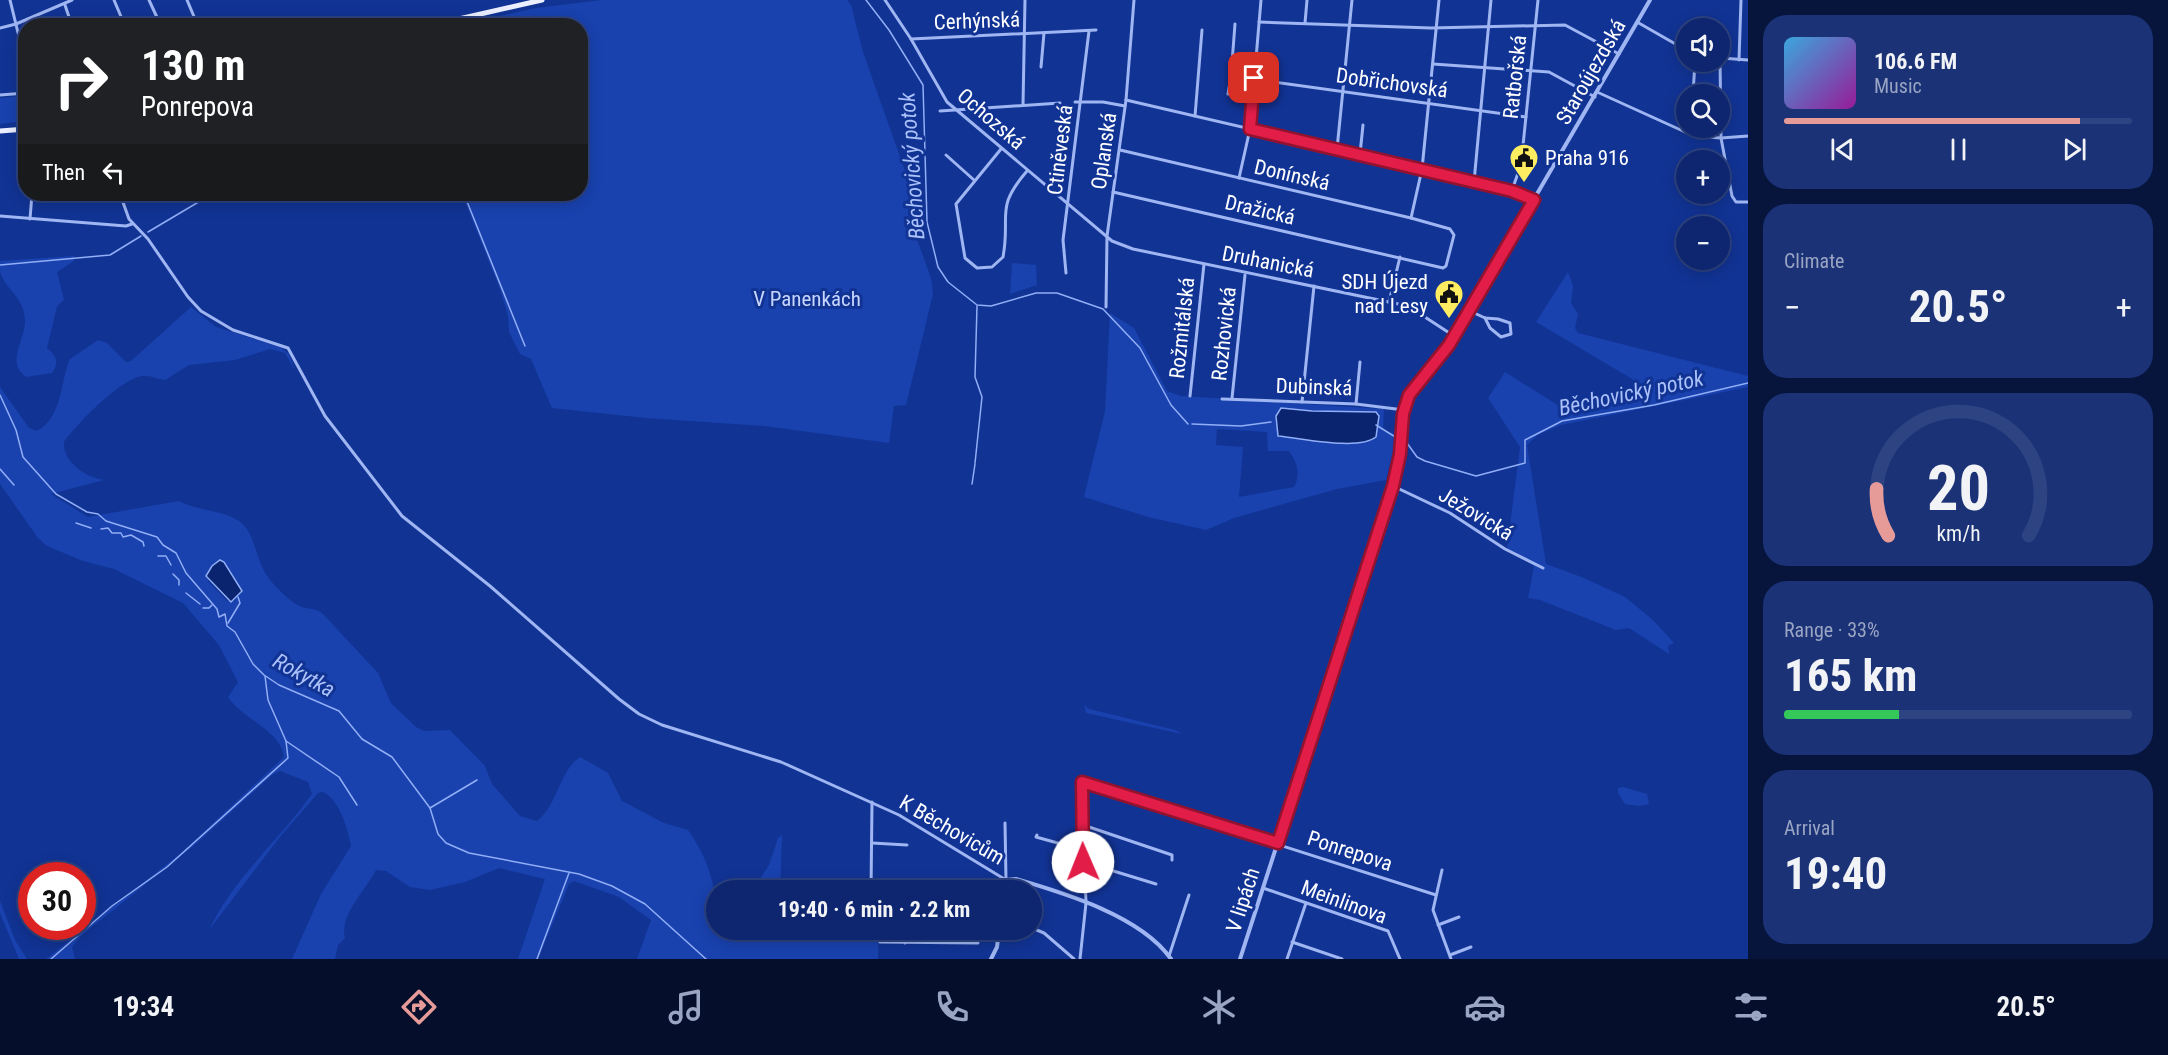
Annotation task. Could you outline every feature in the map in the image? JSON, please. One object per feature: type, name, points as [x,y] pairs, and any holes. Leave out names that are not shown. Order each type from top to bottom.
[{"type":"main road","points":[[463,18],[542,0]]},
{"type":"main road","points":[[0,131],[18,130]]},
{"type":"street","points":[[10,0],[18,39]]},
{"type":"street","points":[[31,18],[72,0]]},
{"type":"street","points":[[114,0],[122,18]]},
{"type":"street","points":[[149,0],[157,18]]},
{"type":"street","points":[[187,0],[195,18]]},
{"type":"street","name":"Ochozská","points":[[885,0],[911,39],[940,91],[955,110],[1107,236]]},
{"type":"street","points":[[1023,105],[1024,0]]},
{"type":"street","name":"Oplanská","points":[[1106,307],[1107,236],[1126,100],[1134,0]]},
{"type":"street","points":[[1239,178],[1250,129],[1261,0]]},
{"type":"street","points":[[1305,23],[1307,0]]},
{"type":"street","points":[[1337,149],[1352,0]]},
{"type":"street","points":[[1411,218],[1422,169],[1439,0]]},
{"type":"street","points":[[1473,182],[1491,0]]},
{"type":"street","name":"Ratbořská","points":[[1512,191],[1520,173],[1538,0]]},
{"type":"street","name":"Staroújezdská","points":[[1396,473],[1404,410],[1417,383],[1455,337],[1650,0]]},
{"type":"street","points":[[1739,60],[1741,0]]},
{"type":"street","points":[[65,4],[69,18]]},
{"type":"street","points":[[1259,22],[1488,27],[1565,25],[1619,54]]},
{"type":"street","points":[[1637,22],[1676,44]]},
{"type":"street","points":[[0,28],[16,24]]},
{"type":"street","points":[[1228,94],[1234,24]]},
{"type":"street","name":"Cerhýnská","points":[[911,39],[1096,30]]},
{"type":"street","points":[[1195,116],[1202,30]]},
{"type":"street","name":"Ctiněveská","points":[[1066,273],[1063,240],[1082,102],[1089,31]]},
{"type":"street","name":"Cerhýnská","points":[[1041,67],[1044,33]]},
{"type":"street","points":[[1730,59],[1748,60]]},
{"type":"street","points":[[1433,64],[1484,66],[1553,73],[1596,95],[1676,128]]},
{"type":"street","name":"Dobřichovská","points":[[1231,76],[1526,117]]},
{"type":"street","points":[[0,94],[18,93]]},
{"type":"street","points":[[1126,100],[1512,191],[1534,200]]},
{"type":"street","points":[[1076,102],[1125,106]]},
{"type":"street","points":[[940,111],[1060,103]]},
{"type":"street","points":[[1360,154],[1363,125]]},
{"type":"street","points":[[1730,137],[1748,136]]},
{"type":"street","points":[[1721,138],[1733,199],[1748,202]]},
{"type":"street","points":[[1001,149],[959,198],[955,210],[965,258],[977,268],[992,267],[1003,257],[1006,201],[1012,188],[1027,171]]},
{"type":"street","name":"Donínská","points":[[1119,150],[1450,228],[1454,236]]},
{"type":"street","points":[[946,155],[974,180]]},
{"type":"street","name":"Dražická","points":[[1113,192],[1444,267],[1454,236]]},
{"type":"street","points":[[30,219],[31,201]]},
{"type":"street","points":[[0,216],[126,226],[133,224],[123,201]]},
{"type":"street","name":"K Běchovicům","points":[[133,224],[148,239],[188,297],[210,319],[233,330],[288,348],[325,416],[402,516],[490,586],[639,714],[662,725],[781,762],[843,789],[950,843],[1006,880],[1019,880]]},
{"type":"street","name":"Druhanická","points":[[1107,236],[1122,247],[1245,274],[1314,286],[1415,310],[1455,337]]},
{"type":"street","points":[[1389,303],[1400,257]]},
{"type":"street","name":"Rožmitálská","points":[[1190,396],[1204,264]]},
{"type":"street","name":"Rozhovická","points":[[1232,398],[1245,274]]},
{"type":"street","points":[[1302,402],[1314,286]]},
{"type":"street","points":[[1470,311],[1485,318],[1498,319],[1510,324],[1511,334],[1501,337],[1490,328],[1485,318]]},
{"type":"street","points":[[1356,404],[1360,362]]},
{"type":"street","name":"Dubinská","points":[[1222,399],[1356,404],[1404,410]]},
{"type":"street","name":"V lipách","points":[[1240,959],[1396,473]]},
{"type":"street","name":"Ježovická","points":[[1393,486],[1450,513],[1505,549],[1543,568]]},
{"type":"street","name":"Ponrepova","points":[[1083,825],[1082,782],[1436,895]]},
{"type":"street","points":[[871,880],[872,802]]},
{"type":"street","points":[[1005,823],[1006,880]]},
{"type":"street","points":[[1080,959],[1086,903],[1083,825],[1172,855],[1172,860]]},
{"type":"street","points":[[1037,835],[1036,837],[1083,850]]},
{"type":"street","points":[[872,843],[907,844]]},
{"type":"street","points":[[1083,862],[1156,884]]},
{"type":"street","points":[[1442,870],[1433,910],[1438,925],[1451,957],[1470,946]]},
{"type":"street","name":"K Běchovicům","points":[[1042,888],[1086,903],[1129,924],[1149,937],[1170,957]]},
{"type":"street","name":"Meinlinova","points":[[1263,888],[1388,931],[1400,959]]},
{"type":"street","points":[[1170,957],[1189,895]]},
{"type":"street","points":[[1287,959],[1306,903]]},
{"type":"street","points":[[1438,925],[1459,917]]},
{"type":"street","points":[[1042,932],[1074,959]]},
{"type":"street","points":[[992,958],[996,940]]},
{"type":"street","points":[[880,942],[978,943]]},
{"type":"street","points":[[1292,942],[1342,959]]},
{"type":"green space","name":"V Panenkách","points":[[602,0],[847,0],[851,5],[863,52],[911,188],[918,242],[931,278],[933,294],[906,405],[894,406],[889,443],[765,426],[646,418],[552,408],[531,359],[520,354],[509,332],[508,316],[500,289],[465,201],[588,201],[588,18],[491,18],[536,8]]},
{"type":"green space","points":[[18,96],[18,122],[0,124],[0,98]]},
{"type":"green space","points":[[74,256],[74,261],[57,272],[64,300],[57,306],[47,348],[55,357],[56,366],[52,373],[26,377],[17,364],[25,320],[24,312],[19,300],[1,275],[0,261]]},
{"type":"green space","points":[[1012,263],[1036,265],[1037,285],[1010,294]]},
{"type":"green space","points":[[1568,272],[1573,286],[1571,303],[1578,314],[1575,328],[1578,333],[1748,376],[1748,387],[1561,425],[1539,434],[1527,445],[1546,564],[1625,597],[1653,620],[1674,643],[1668,646],[1669,654],[1629,628],[1616,630],[1540,600],[1528,598],[1534,566],[1507,549],[1520,447],[1488,398],[1505,372],[1561,407],[1644,386],[1536,322]]},
{"type":"green space","points":[[191,307],[216,327],[280,347],[289,354],[295,371],[285,353],[270,349],[235,360],[189,365],[165,380],[145,376],[133,379],[99,404],[64,442],[67,456],[77,468],[90,476],[104,480],[51,494],[88,517],[179,501],[232,517],[245,526],[249,532],[260,563],[279,590],[298,605],[323,614],[378,673],[391,703],[416,727],[424,731],[450,730],[485,766],[492,784],[520,816],[537,821],[550,806],[567,771],[580,757],[608,773],[622,801],[664,823],[688,830],[702,854],[712,880],[706,880],[706,940],[879,940],[878,959],[637,959],[651,920],[619,897],[574,881],[569,884],[538,959],[518,959],[545,879],[499,868],[465,882],[430,890],[410,887],[386,871],[376,870],[354,903],[346,920],[345,938],[338,945],[335,959],[292,959],[321,894],[351,846],[339,808],[323,792],[318,793],[279,838],[209,930],[231,893],[312,794],[308,782],[280,771],[272,775],[191,848],[96,924],[96,920],[181,853],[284,757],[276,739],[234,705],[228,697],[238,682],[219,645],[183,603],[114,569],[83,561],[47,546],[38,538],[0,484],[0,387],[29,428],[37,431],[52,417],[60,398],[70,359],[98,340],[107,343],[126,362],[131,361]],"holes":[[[216,562],[232,574],[241,591],[234,601],[227,601],[208,581],[208,571]]]},
{"type":"green space","points":[[1110,313],[1134,328],[1167,391],[1181,396],[1384,409],[1383,431],[1397,434],[1386,480],[1337,489],[1234,518],[1206,530],[1148,517],[1084,497],[1105,411]],"holes":[[[1281,408],[1312,411],[1373,411],[1379,416],[1376,437],[1367,441],[1343,443],[1278,436],[1277,413]],[[1217,429],[1267,432],[1268,451],[1289,451],[1294,459],[1298,473],[1294,487],[1239,497],[1243,447],[1216,445]]]},
{"type":"green space","points":[[1084,705],[1089,709],[1175,730],[1182,734],[1086,713]]},
{"type":"green space","points":[[1623,787],[1647,794],[1649,804],[1639,806],[1625,804],[1618,793],[1618,788]]},
{"type":"green space","points":[[782,835],[780,880],[759,880],[769,865],[778,838]]},
{"type":"green space","points":[[0,901],[15,940],[27,959],[19,959],[0,913]]},
{"type":"green space","points":[[70,940],[78,940],[72,947],[75,959],[46,959]]},
{"type":"shaded area","points":[[1281,408],[1376,412],[1379,416],[1376,437],[1368,441],[1343,443],[1278,436],[1276,416]]},
{"type":"shaded area","points":[[220,560],[224,562],[242,591],[231,602],[206,576],[212,566]]},
{"type":"waterway","name":"Běchovický potok","points":[[866,0],[889,30],[923,85],[927,222],[938,267],[948,282],[977,305],[991,306],[1036,293],[1057,293],[1103,309],[1140,348],[1171,405],[1188,424]]},
{"type":"waterway","points":[[148,232],[200,201]]},
{"type":"waterway","points":[[467,201],[525,346]]},
{"type":"waterway","points":[[0,265],[110,255],[141,236]]},
{"type":"waterway","points":[[975,463],[982,397],[975,377],[977,306]]},
{"type":"waterway","name":"Běchovický potok","points":[[1401,440],[1407,443],[1417,457],[1425,461],[1476,476],[1525,463],[1525,440],[1562,421],[1654,405],[1748,383]]},
{"type":"waterway","name":"Rokytka","points":[[0,395],[16,430],[23,457],[56,494],[87,512],[98,514],[106,521],[157,537],[163,545],[176,553],[186,573],[217,609],[219,617],[225,614],[227,626],[235,632],[253,664],[279,685],[339,711],[362,739],[392,757],[430,808],[438,834],[446,843],[469,853],[579,874],[612,886],[645,904],[706,959]]},
{"type":"waterway","name":"Běchovický potok","points":[[1192,424],[1241,426],[1271,422]]},
{"type":"waterway","name":"Běchovický potok","points":[[1376,425],[1397,438]]},
{"type":"waterway","points":[[972,484],[975,464]]},
{"type":"waterway","points":[[0,469],[14,485]]},
{"type":"waterway","points":[[76,523],[91,528]]},
{"type":"waterway","points":[[101,529],[108,528],[112,533],[121,533],[123,537],[131,535],[143,542],[144,546]]},
{"type":"waterway","points":[[158,556],[166,556],[171,565]]},
{"type":"waterway","points":[[173,574],[179,580],[179,585]]},
{"type":"waterway","points":[[186,593],[200,604]]},
{"type":"waterway","points":[[228,623],[240,603],[238,597]]},
{"type":"waterway","points":[[203,608],[209,608],[212,605]]},
{"type":"waterway","points":[[51,959],[112,906],[167,867],[288,758],[286,741],[268,700],[265,676]]},
{"type":"waterway","points":[[286,741],[339,777],[357,805]]},
{"type":"waterway","points":[[430,808],[477,780]]},
{"type":"waterway","points":[[537,959],[569,873]]},
{"type":"place","name":"Praha 916","points":[[1524,184]]},
{"type":"place","name":"SDH Újezd nad Lesy","points":[[1449,320]]},
{"type":"route","points":[[1083,862],[1082,782],[1278,843],[1393,486],[1400,454],[1403,414],[1409,395],[1444,353],[1534,200],[1512,191],[1250,129],[1254,78]]}]
